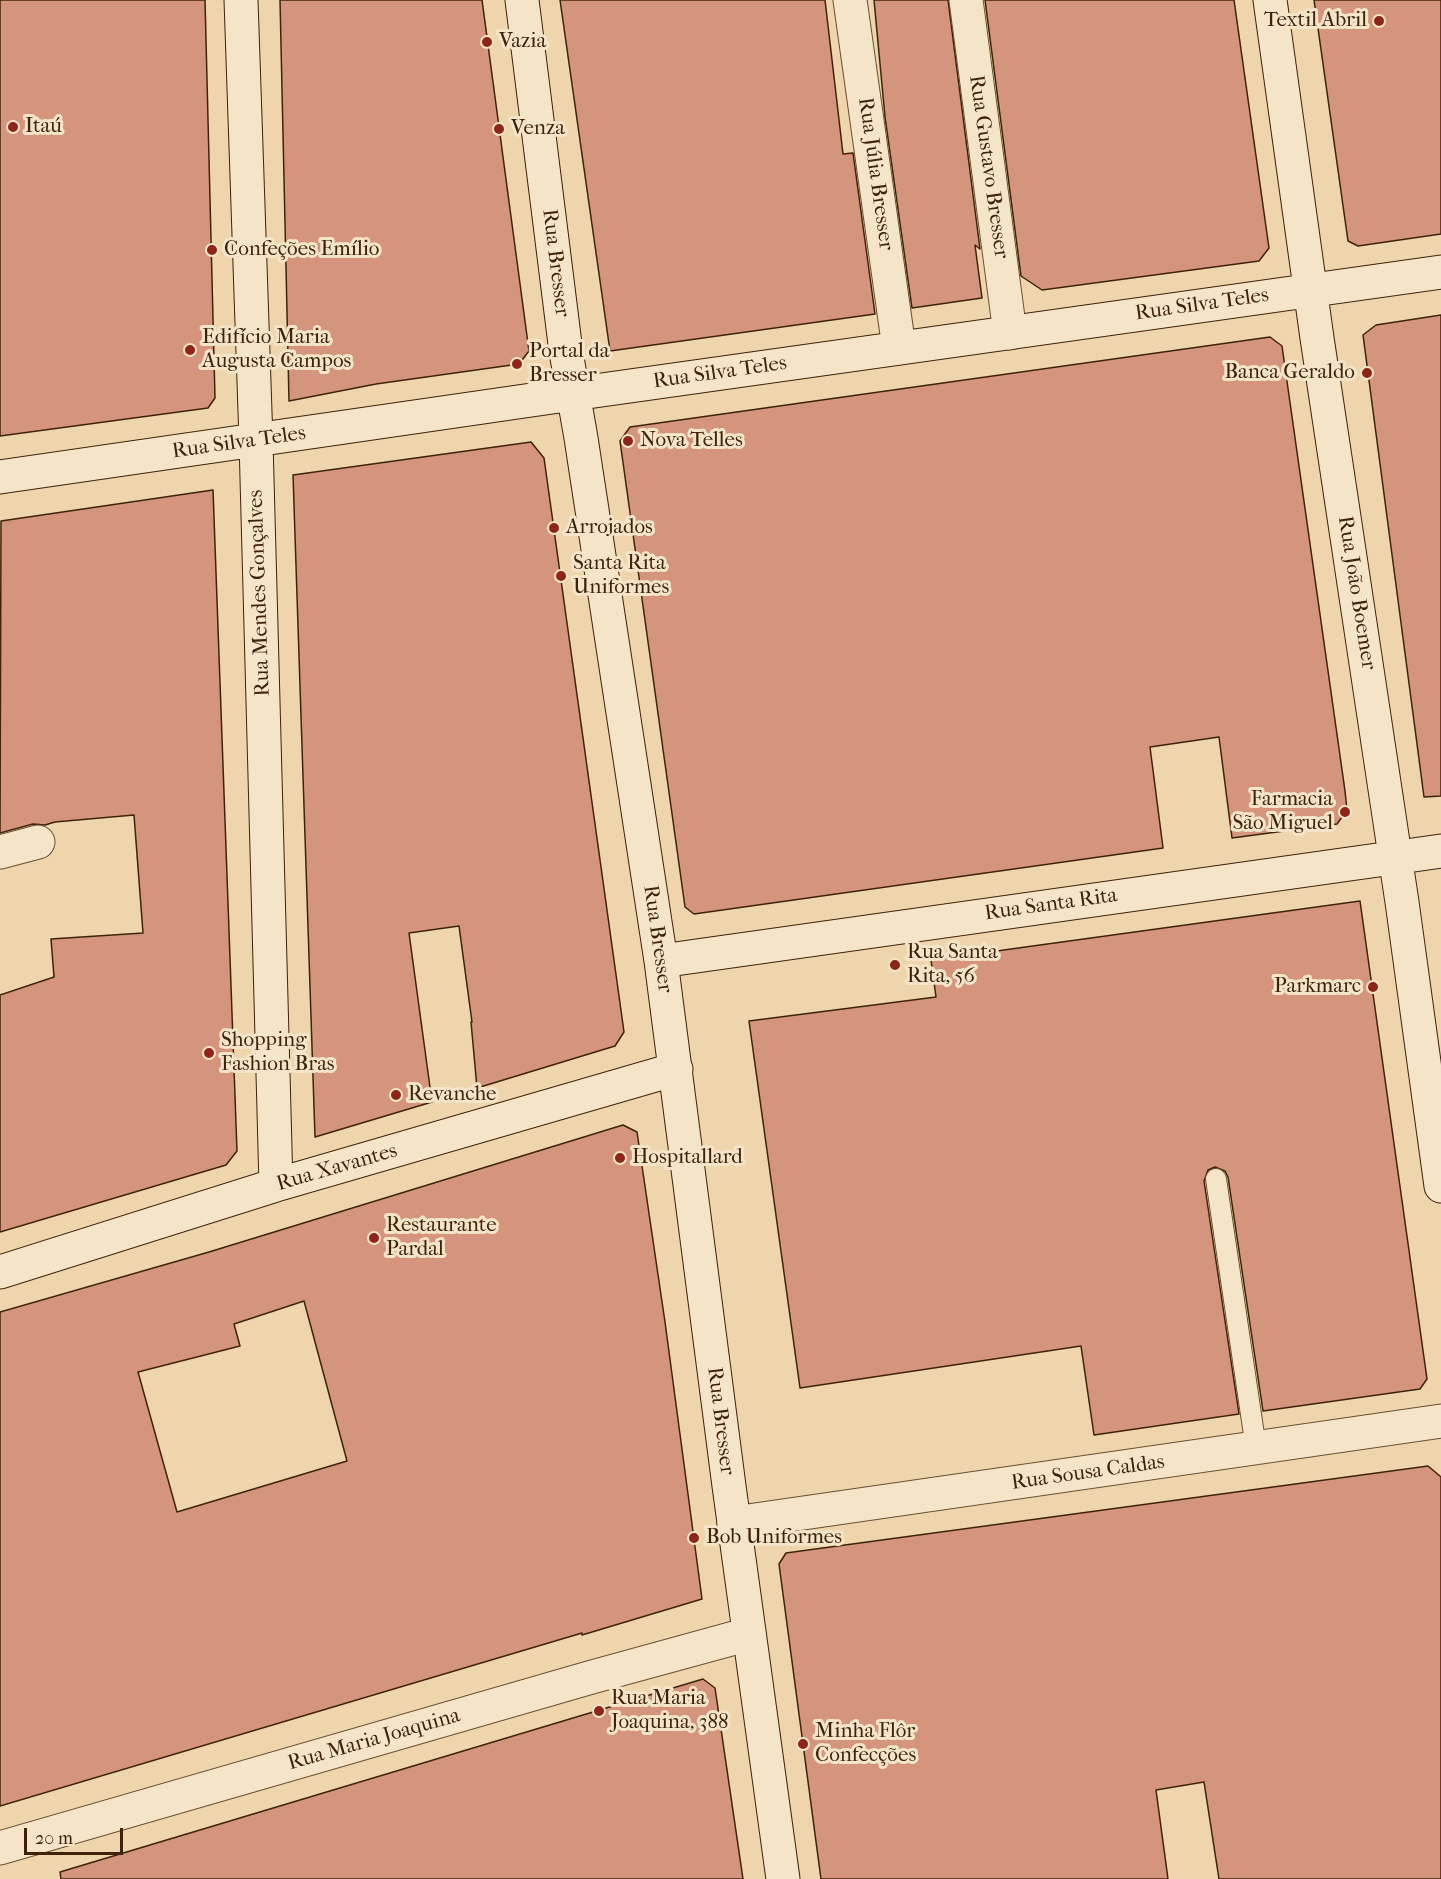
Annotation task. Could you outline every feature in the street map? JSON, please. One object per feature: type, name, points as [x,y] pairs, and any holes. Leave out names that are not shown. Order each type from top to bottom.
[{"type":"main road","name":"Rua Mendes Gonçalves","points":[[241,0],[256,441],[276,1185]]},
{"type":"main road","name":"Rua Bresser","points":[[522,0],[566,352],[661,961],[783,1879]]},
{"type":"main road","name":"Rua Júlia Bresser","points":[[850,0],[899,348]]},
{"type":"main road","name":"Rua Gustavo Bresser","points":[[966,0],[1010,333]]},
{"type":"main road","name":"Rua João Boemer","points":[[1270,0],[1441,1185]]},
{"type":"main road","name":"Rua Silva Teles","points":[[0,477],[1441,272]]},
{"type":"main road","points":[[0,852],[38,842]]},
{"type":"main road","name":"Rua Santa Rita","points":[[661,961],[1441,851]]},
{"type":"main road","name":"Rua Xavantes","points":[[0,1272],[276,1185],[676,1069]]},
{"type":"main road","name":"Rua Sousa Caldas","points":[[734,1523],[1441,1421]]},
{"type":"main road","name":"Rua Maria Joaquina","points":[[0,1848],[749,1634]]},
{"type":"lane","points":[[1216,1179],[1256,1448]]},
{"type":"building","points":[[0,0],[205,0],[215,398],[208,408],[0,436]]},
{"type":"building","points":[[280,0],[482,0],[529,351],[519,364],[376,384],[289,401]]},
{"type":"building","points":[[560,0],[825,0],[843,154],[853,153],[875,314],[610,351]]},
{"type":"building","points":[[874,0],[948,0],[980,249],[975,245],[982,298],[912,308],[885,117]]},
{"type":"building","points":[[985,0],[1234,0],[1269,248],[1259,261],[1042,290],[1021,276]]},
{"type":"building","points":[[1314,0],[1441,0],[1441,234],[1358,246],[1348,241]]},
{"type":"building","points":[[1441,315],[1441,796],[1424,797],[1363,335],[1376,325]]},
{"type":"building","points":[[1270,337],[1282,346],[1345,791],[1347,810],[1337,824],[1232,838],[1219,737],[1150,747],[1163,848],[694,914],[685,907],[620,441],[630,427]]},
{"type":"building","points":[[531,442],[544,458],[624,1032],[615,1046],[477,1088],[472,1022],[459,926],[409,933],[432,1102],[315,1137],[293,475]]},
{"type":"building","points":[[213,490],[237,1151],[226,1165],[0,1232],[0,995],[54,977],[51,939],[143,933],[134,815],[55,822],[45,825],[33,824],[0,833],[1,521]]},
{"type":"building","points":[[1360,901],[1427,1379],[1420,1389],[1263,1411],[1228,1177],[1225,1171],[1215,1167],[1208,1170],[1204,1181],[1239,1414],[1094,1435],[1081,1346],[800,1388],[749,1021],[936,997],[931,960]]},
{"type":"building","points":[[623,1125],[637,1132],[702,1599],[0,1806],[0,1312],[209,1252]],"holes":[[[304,1301],[347,1461],[177,1512],[138,1372],[240,1346],[234,1324]]]},
{"type":"building","points":[[1428,1466],[1441,1477],[1441,1879],[1219,1879],[1204,1782],[1156,1790],[1168,1879],[821,1879],[779,1564],[786,1553]]},
{"type":"building","points":[[703,1679],[715,1688],[743,1879],[61,1879],[60,1872]]},
{"type":"place","name":"Textil Abril","points":[[1379,21]]},
{"type":"place","name":"Vazia","points":[[487,42]]},
{"type":"place","name":"Itaú","points":[[13,127]]},
{"type":"place","name":"Venza","points":[[499,129]]},
{"type":"place","name":"Confeções Emílio","points":[[212,250]]},
{"type":"place","name":"Edifício Maria Augusta Campos","points":[[190,350]]},
{"type":"place","name":"Portal da Bresser","points":[[517,364]]},
{"type":"place","name":"Banca Geraldo","points":[[1367,373]]},
{"type":"place","name":"Nova Telles","points":[[628,441]]},
{"type":"place","name":"Arrojados","points":[[554,528]]},
{"type":"place","name":"Santa Rita Uniformes","points":[[561,576]]},
{"type":"place","name":"Farmacia São Miguel","points":[[1345,812]]},
{"type":"place","name":"Rua Santa Rita, 56","points":[[895,965]]},
{"type":"place","name":"Parkmarc","points":[[1373,987]]},
{"type":"place","name":"Shopping Fashion Bras","points":[[209,1053]]},
{"type":"place","name":"Revanche","points":[[396,1095]]},
{"type":"place","name":"Hospitallard","points":[[620,1158]]},
{"type":"place","name":"Restaurante Pardal","points":[[374,1238]]},
{"type":"place","name":"Bob Uniformes","points":[[694,1538]]},
{"type":"place","name":"Rua Maria Joaquina, 388","points":[[599,1711]]},
{"type":"place","name":"Minha Flôr Confecções","points":[[803,1744]]}]
